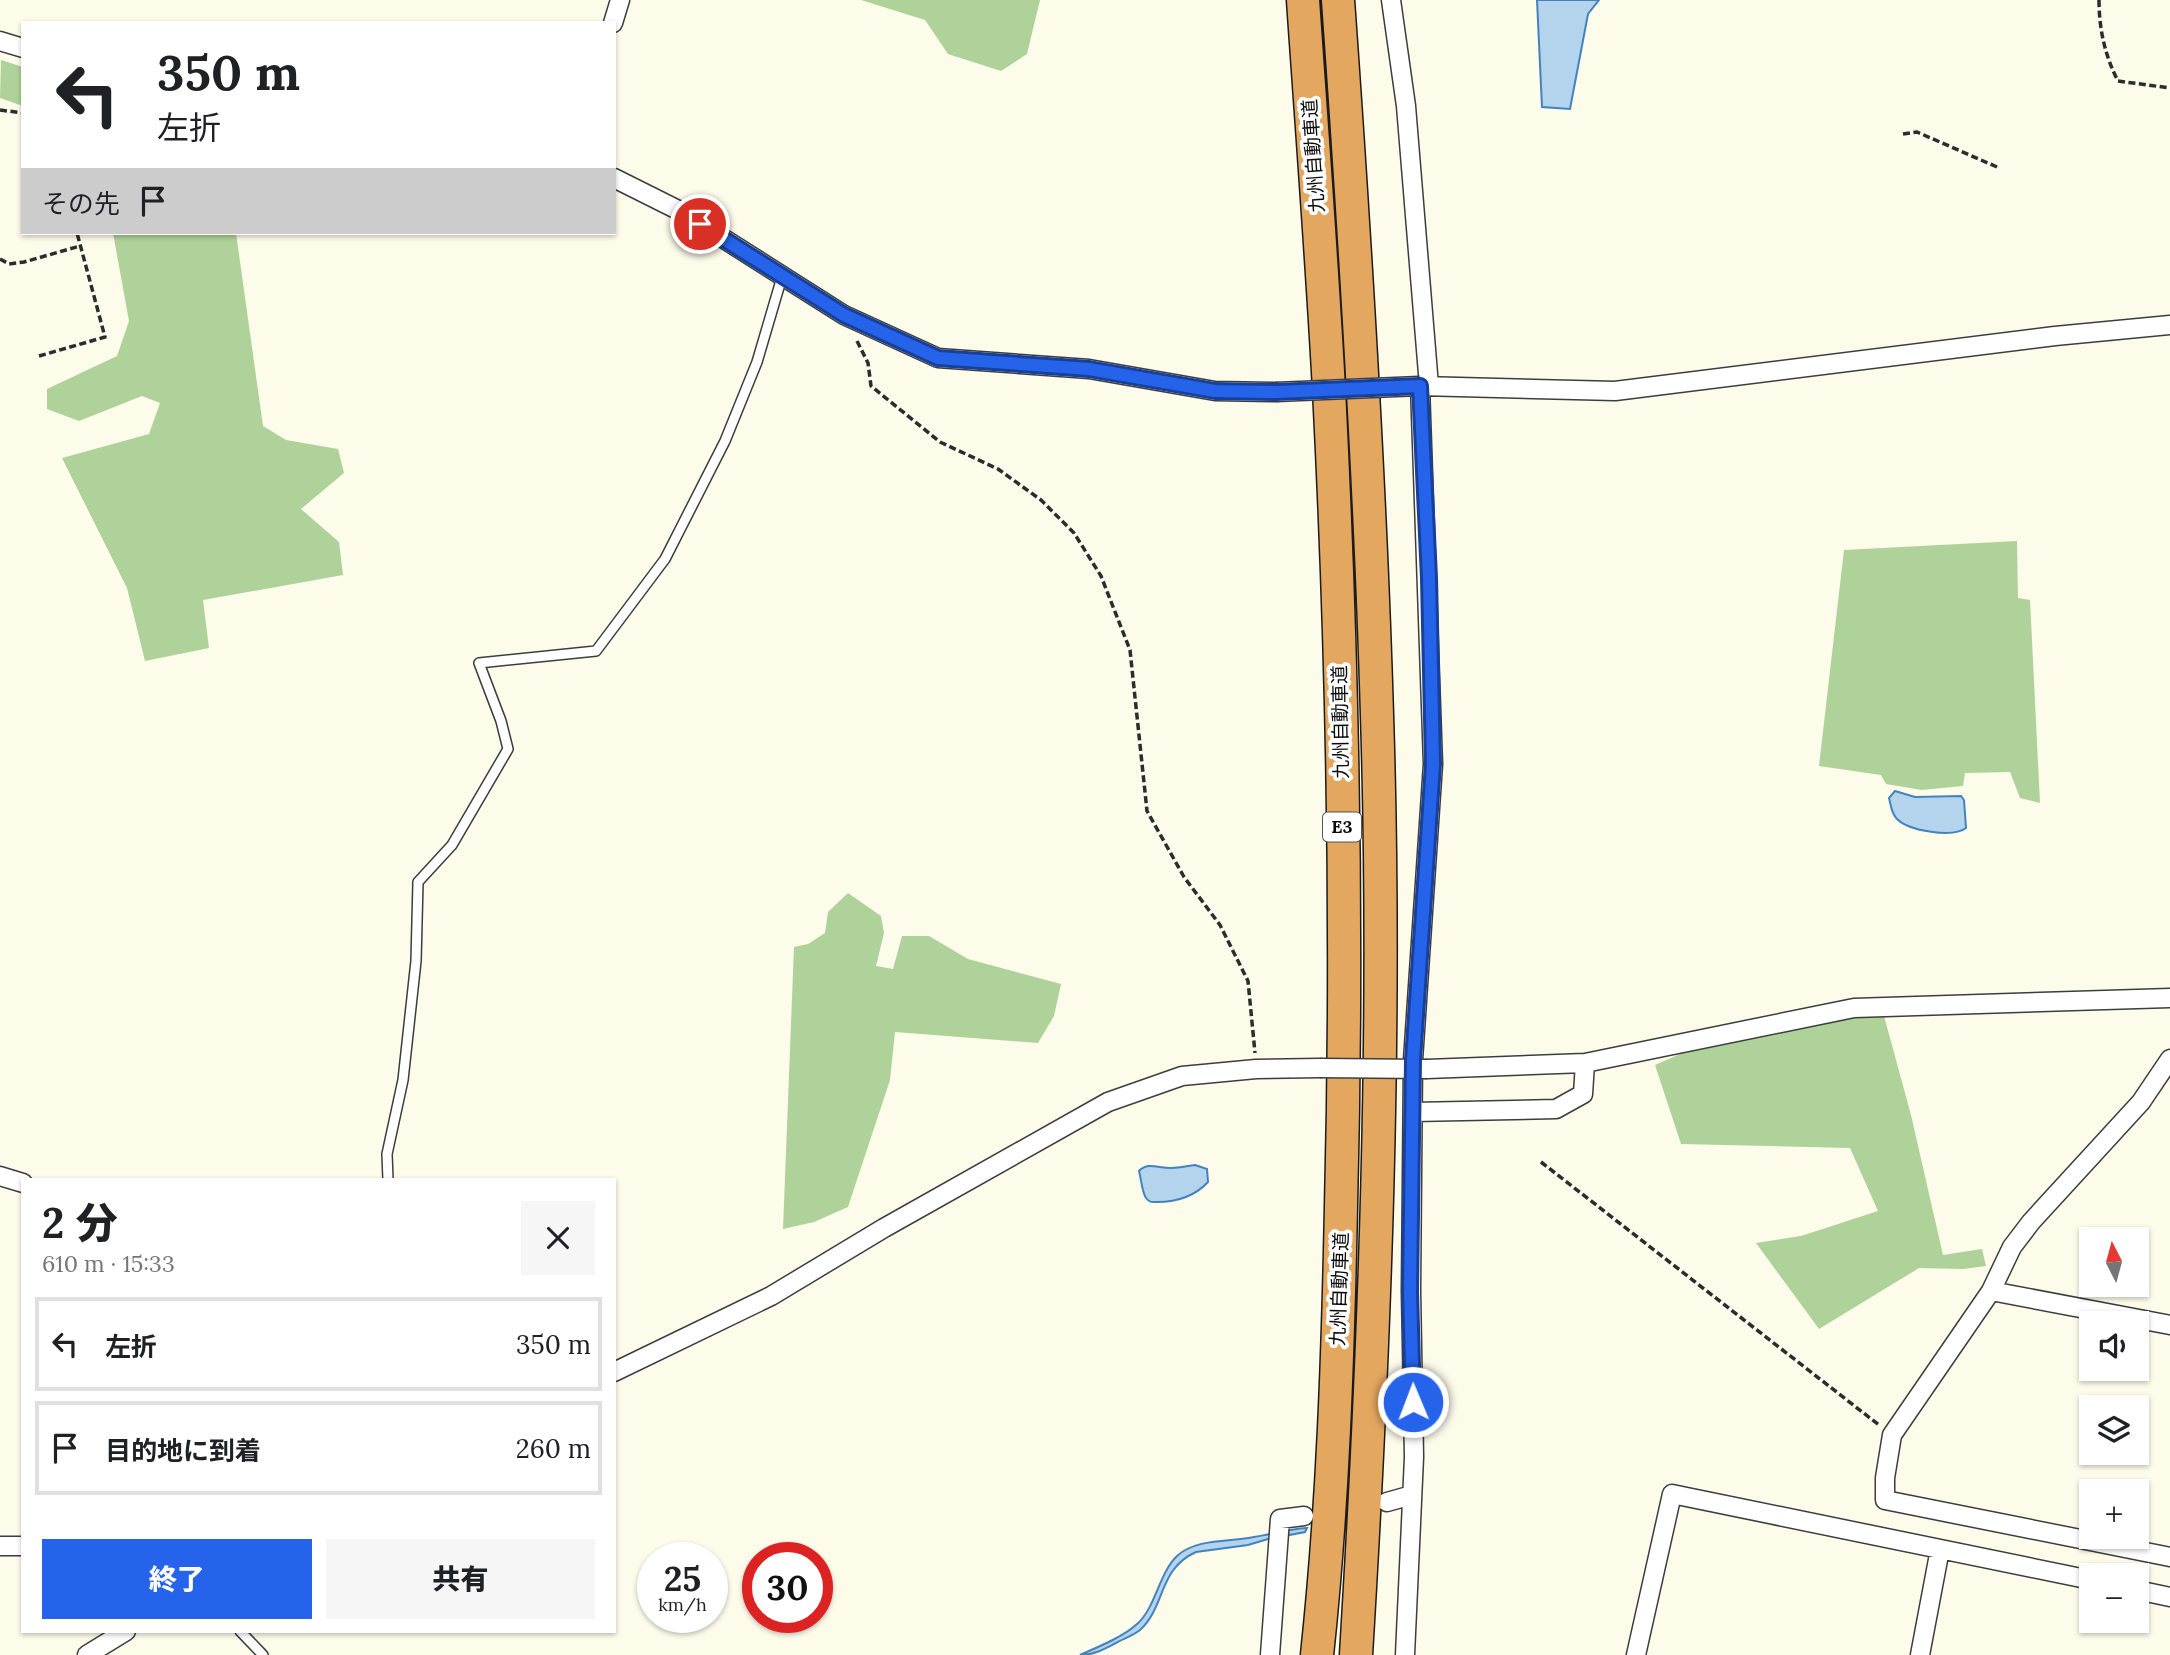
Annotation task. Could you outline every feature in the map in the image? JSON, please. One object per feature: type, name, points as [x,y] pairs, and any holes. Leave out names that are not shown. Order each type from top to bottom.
[{"type":"highway","name":"九州自動車道","points":[[1303,0],[1329,389],[1338,623],[1345,1068],[1338,1334],[1324,1595],[1317,1655]]},
{"type":"highway","name":"九州自動車道","points":[[1338,0],[1363,365],[1378,732],[1380,1025],[1376,1238],[1356,1655]]},
{"type":"street","points":[[614,21],[620,0]]},
{"type":"street","points":[[1391,0],[1406,106],[1425,386],[1433,764],[1418,979],[1413,1112],[1410,1291],[1414,1457],[1405,1655]]},
{"type":"street","points":[[0,41],[21,47]]},
{"type":"street","points":[[616,179],[680,211],[844,315],[938,358],[1089,369],[1215,391],[1276,392],[1425,386],[1615,391],[2055,336],[2170,326]]},
{"type":"street","points":[[616,1372],[771,1296],[884,1228],[1108,1102],[1182,1076],[1256,1069],[1427,1069],[1585,1063],[1854,1009],[2170,998]]},
{"type":"street","points":[[2170,1059],[2141,1102],[2031,1222],[2012,1247],[1991,1291],[1892,1434],[1885,1478],[1885,1500],[2170,1556]]},
{"type":"street","points":[[1413,1112],[1556,1109],[1583,1094],[1585,1063]]},
{"type":"street","points":[[0,1176],[21,1182]]},
{"type":"street","points":[[1991,1291],[2170,1325]]},
{"type":"street","points":[[1636,1655],[1672,1494],[2079,1578]]},
{"type":"street","points":[[1387,1502],[1412,1495]]},
{"type":"street","points":[[1270,1655],[1280,1519],[1304,1516]]},
{"type":"street","points":[[0,1546],[21,1545]]},
{"type":"street","points":[[1920,1655],[1940,1549]]},
{"type":"street","points":[[2149,1593],[2170,1597]]},
{"type":"street","points":[[87,1655],[123,1633]]},
{"type":"lane","points":[[388,1178],[387,1154],[403,1080],[416,961],[418,882],[452,845],[508,749],[501,721],[479,663],[596,651],[665,559],[725,441],[757,362],[782,277]]},
{"type":"lane","points":[[242,1633],[263,1655]]},
{"type":"path","points":[[2099,0],[2099,23],[2109,64],[2118,81],[2170,88]]},
{"type":"path","points":[[0,110],[21,113]]},
{"type":"path","points":[[1903,135],[1917,132],[1997,167]]},
{"type":"path","points":[[39,356],[105,337],[77,235]]},
{"type":"path","points":[[0,259],[9,264],[24,262],[80,246]]},
{"type":"path","points":[[844,315],[868,363],[870,386],[940,442],[998,469],[1041,500],[1074,533],[1101,576],[1130,650],[1147,811],[1184,877],[1220,925],[1248,981],[1256,1069]]},
{"type":"path","points":[[1541,1162],[1892,1434]]},
{"type":"green space","points":[[861,0],[1040,0],[1027,54],[1001,71],[948,54],[925,20]]},
{"type":"green space","points":[[1,60],[21,66],[21,105],[0,98]]},
{"type":"green space","points":[[113,235],[236,235],[263,426],[286,440],[338,449],[344,473],[301,509],[339,542],[343,575],[203,600],[209,648],[145,661],[127,588],[62,458],[149,434],[160,403],[142,396],[79,421],[47,409],[47,389],[117,356],[129,321]]},
{"type":"green space","points":[[2017,541],[2018,598],[2030,600],[2040,803],[2020,798],[2010,772],[1965,773],[1963,786],[1922,790],[1886,784],[1881,775],[1819,766],[1844,550]]},
{"type":"green space","points":[[848,893],[881,916],[884,933],[876,966],[893,969],[902,936],[929,936],[968,959],[1061,984],[1054,1016],[1038,1043],[895,1032],[890,1080],[848,1207],[814,1222],[783,1229],[794,947],[808,944],[825,933],[828,912]]},
{"type":"green space","points":[[1884,1016],[1911,1115],[1943,1255],[1982,1249],[1986,1266],[1963,1269],[1919,1268],[1819,1329],[1756,1243],[1801,1236],[1878,1211],[1850,1148],[1681,1144],[1655,1065],[1703,1044],[1844,1019]]},
{"type":"water","points":[[1537,0],[1599,0],[1588,14],[1570,109],[1542,107]]},
{"type":"water","points":[[1895,791],[1915,797],[1961,796],[1964,800],[1966,828],[1942,833],[1921,830],[1903,823],[1892,812],[1889,798]]},
{"type":"water","points":[[1195,1165],[1207,1169],[1208,1182],[1197,1191],[1185,1198],[1171,1201],[1152,1202],[1146,1198],[1139,1171],[1143,1168]]},
{"type":"water","points":[[1307,1528],[1305,1532],[1248,1545],[1196,1552],[1175,1568],[1154,1610],[1140,1630],[1099,1651],[1080,1655],[1118,1637],[1137,1624],[1148,1609],[1171,1563],[1185,1550],[1204,1543]]},
{"type":"route","points":[[700,224],[844,315],[938,358],[1089,369],[1215,391],[1276,392],[1420,386],[1429,578],[1433,764],[1413,1060],[1410,1291],[1413,1402]]}]
